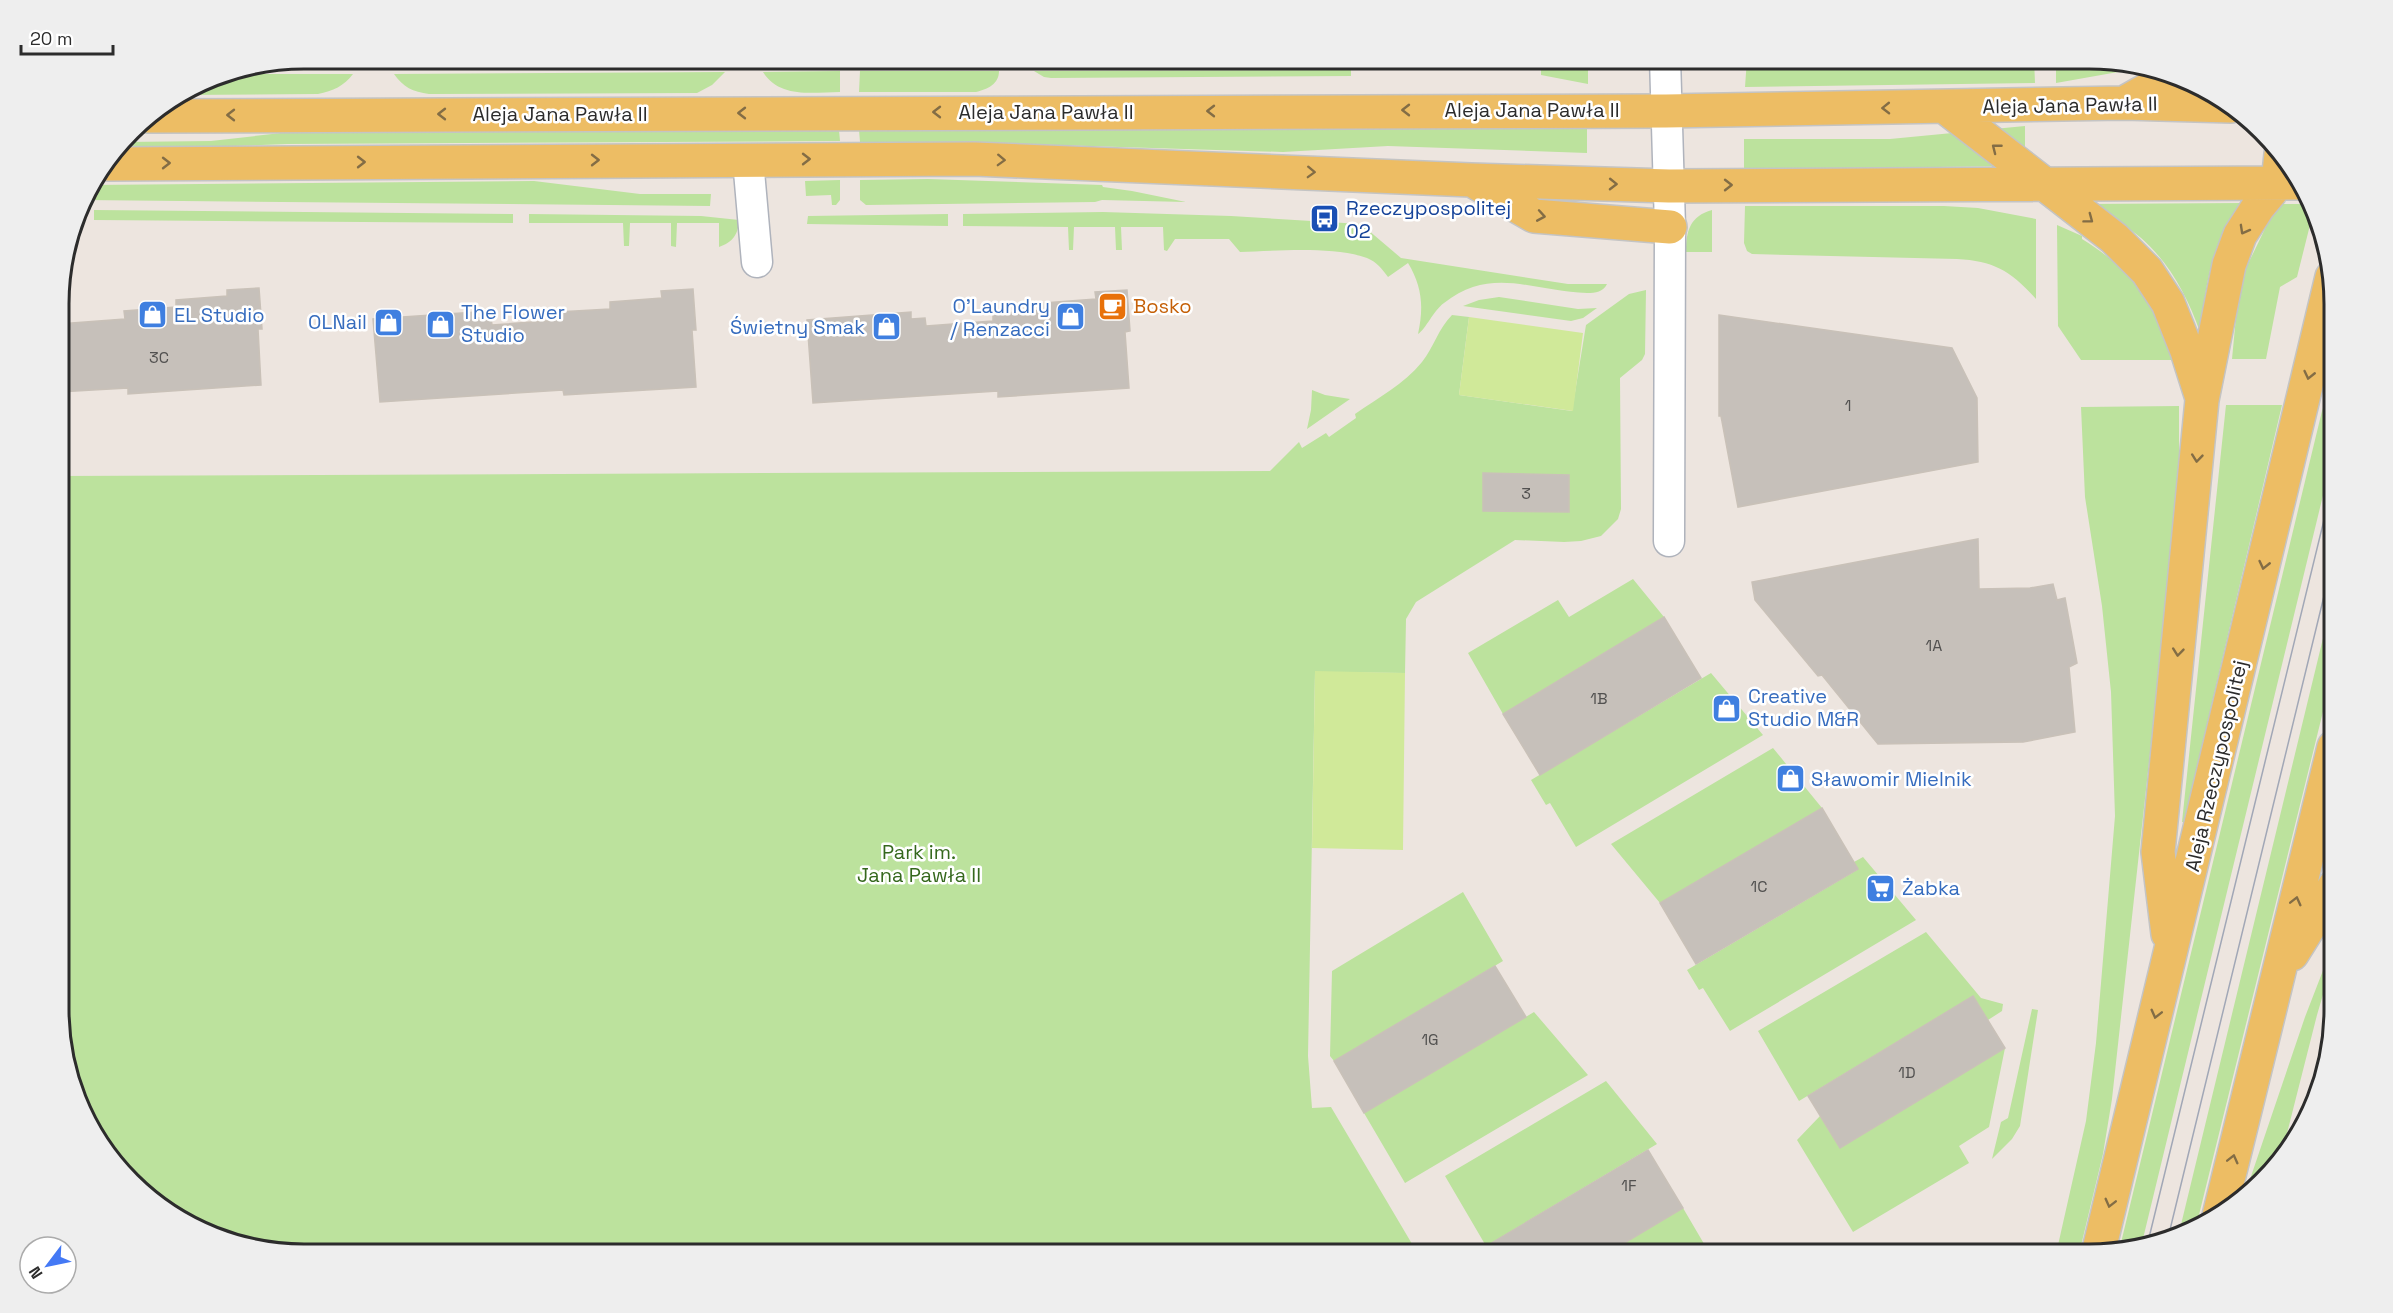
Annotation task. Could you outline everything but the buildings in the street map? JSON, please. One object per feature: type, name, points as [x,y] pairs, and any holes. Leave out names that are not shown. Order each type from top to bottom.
[{"type":"main road","points":[[2124,103],[2164,81]]},
{"type":"main road","name":"Aleja Jana Pawła II","points":[[164,116],[1666,111],[2124,103],[2215,106]]},
{"type":"main road","name":"Aleja Jana Pawła II","points":[[1945,107],[2114,238],[2147,271],[2168,303],[2187,351],[2202,400]]},
{"type":"main road","points":[[116,164],[974,159],[1669,186],[2042,184],[2284,173]]},
{"type":"main road","points":[[2170,957],[2158,852],[2202,400],[2229,265],[2240,235],[2258,207],[2285,174]]},
{"type":"main road","points":[[1471,180],[1534,216],[1670,227]]},
{"type":"main road","name":"Aleja Rzeczypospolitej","points":[[2101,1243],[2324,311]]},
{"type":"main road","points":[[2222,1202],[2324,788]]},
{"type":"main road","points":[[2277,979],[2324,903]]},
{"type":"street","points":[[1665,69],[1670,227],[1669,541]]},
{"type":"street","points":[[748,160],[757,262]]},
{"type":"green space","points":[[1541,69],[1588,69],[1588,84],[1541,75]]},
{"type":"green space","points":[[1746,69],[2034,69],[2035,83],[1745,87]]},
{"type":"green space","points":[[2056,69],[2122,71],[2056,83]]},
{"type":"green space","points":[[1351,70],[1351,76],[1051,78],[1034,71]]},
{"type":"green space","points":[[840,71],[840,92],[819,93],[798,92],[778,87],[763,72]]},
{"type":"green space","points":[[860,71],[999,71],[999,76],[992,85],[976,92],[859,92]]},
{"type":"green space","points":[[725,72],[712,85],[697,93],[429,94],[409,88],[394,74]]},
{"type":"green space","points":[[258,74],[353,74],[338,87],[318,94],[196,95],[228,81]]},
{"type":"green space","points":[[1587,126],[1587,153],[1388,146],[1283,152],[959,142],[860,142],[859,130]]},
{"type":"green space","points":[[2025,126],[2025,166],[1744,169],[1744,139],[1890,139]]},
{"type":"green space","points":[[308,130],[308,133],[839,130],[840,141],[288,144],[126,150],[134,142],[211,141]]},
{"type":"green space","points":[[928,179],[1102,185],[1186,202],[1102,200],[1095,202],[866,205],[860,200],[860,180]]},
{"type":"green space","points":[[840,180],[840,200],[836,205],[832,205],[831,195],[806,196],[805,181]]},
{"type":"green space","points":[[534,181],[640,194],[711,194],[710,206],[93,200],[101,185]]},
{"type":"green space","points":[[2242,203],[2224,230],[2213,258],[2206,287],[2200,332],[2179,285],[2160,257],[2136,234],[2085,204]]},
{"type":"green space","points":[[2277,204],[2302,204],[2310,224],[2297,277],[2280,287],[2266,359],[2232,359],[2238,296],[2246,268]]},
{"type":"green space","points":[[1745,206],[1944,206],[1978,208],[2036,219],[2036,299],[2018,281],[2001,269],[1970,260],[1752,254],[1747,251],[1744,243]]},
{"type":"green space","points":[[94,210],[513,214],[513,223],[94,220]]},
{"type":"green space","points":[[1712,210],[1712,252],[1686,252],[1688,231],[1694,220]]},
{"type":"green space","points":[[1103,212],[1231,216],[1361,224],[1401,258],[1568,284],[1607,284],[1599,292],[1593,293],[1568,292],[1514,283],[1479,285],[1444,303],[1418,334],[1421,297],[1408,263],[1388,277],[1374,262],[1353,254],[1305,250],[1240,252],[1229,239],[1175,239],[1167,251],[1164,250],[1163,227],[1121,227],[1122,250],[1116,250],[1115,227],[1074,227],[1073,250],[1069,250],[1068,227],[963,226],[963,214]]},
{"type":"green space","points":[[529,214],[701,216],[739,220],[734,237],[719,247],[719,223],[677,223],[676,247],[671,246],[671,223],[630,223],[629,246],[624,246],[623,223],[529,223]]},
{"type":"green space","points":[[948,214],[948,226],[807,224],[808,216]]},
{"type":"green space","points":[[2057,225],[2082,236],[2082,239],[2099,250],[2128,275],[2151,305],[2160,322],[2172,360],[2081,360],[2058,326]]},
{"type":"green space","name":"Park im. Jana Pawła II","points":[[1646,290],[1645,354],[1642,360],[1620,378],[1621,509],[1618,519],[1601,536],[1581,541],[1515,540],[1416,602],[1406,619],[1405,673],[1315,672],[1308,1056],[1312,1108],[1331,1107],[1412,1244],[304,1244],[273,1242],[228,1232],[186,1213],[149,1186],[127,1164],[100,1127],[81,1085],[77,1070],[71,1040],[69,1009],[69,476],[1270,471],[1299,442],[1302,448],[1326,433],[1329,437],[1356,418],[1355,414],[1407,377],[1422,362],[1452,315],[1469,317],[1459,395],[1572,411],[1586,325],[1629,294]]},
{"type":"green space","points":[[1499,297],[1578,309],[1597,308],[1583,318],[1571,321],[1463,306],[1479,300]]},
{"type":"green space","points":[[1469,317],[1583,333],[1573,411],[1459,395]]},
{"type":"green space","points":[[1312,390],[1325,395],[1350,399],[1307,429],[1311,410]]},
{"type":"green space","points":[[2226,405],[2282,405],[2184,822],[2182,822]]},
{"type":"green space","points":[[2324,405],[2324,491],[2143,1237],[2121,1242]]},
{"type":"green space","points":[[2179,406],[2179,489],[2112,1099],[2103,1154],[2081,1244],[2058,1244],[2086,1121],[2096,1043],[2115,816],[2111,692],[2102,606],[2085,497],[2081,407]]},
{"type":"green space","points":[[1633,579],[1664,617],[1503,714],[1468,653],[1558,600],[1569,617]]},
{"type":"green space","points":[[2324,634],[2324,708],[2198,1217],[2181,1225]]},
{"type":"green space","points":[[1315,671],[1405,673],[1403,850],[1312,848]]},
{"type":"green space","points":[[1711,673],[1763,735],[1576,847],[1550,803],[1546,805],[1531,780]]},
{"type":"green space","points":[[1773,748],[1822,808],[1660,903],[1611,844]]},
{"type":"green space","points":[[1863,857],[1916,920],[1730,1031],[1703,988],[1699,990],[1687,970],[1857,870],[1854,862]]},
{"type":"green space","points":[[1463,892],[1503,961],[1334,1061],[1330,1056],[1332,971]]},
{"type":"green space","points":[[1926,932],[1981,998],[2003,1004],[2002,1011],[1988,1020],[1973,996],[1799,1101],[1758,1031]]},
{"type":"green space","points":[[2324,968],[2324,991],[2286,1137],[2266,1164],[2250,1180]]},
{"type":"green space","points":[[2032,1009],[2038,1010],[2020,1126],[2012,1139],[1992,1159],[2001,1122],[2008,1118]]},
{"type":"green space","points":[[1534,1012],[1588,1075],[1405,1183],[1364,1113]]},
{"type":"green space","points":[[2005,1048],[1989,1127],[1959,1146],[1969,1163],[1853,1232],[1797,1140],[1820,1116],[1840,1148]]},
{"type":"green space","points":[[1606,1081],[1657,1144],[1489,1244],[1485,1244],[1445,1176]]},
{"type":"green space","points":[[1683,1208],[1704,1244],[1623,1244]]},
{"type":"tram line","points":[[2149,1236],[2324,520]]},
{"type":"tram line","points":[[2170,1230],[2324,596]]},
{"type":"place","name":"Rzeczypospolitej 02","points":[[1325,219]]},
{"type":"place","name":"Bosko","points":[[1112,306]]},
{"type":"place","name":"EL Studio","points":[[153,315]]},
{"type":"place","name":"O'Laundry / Renzacci","points":[[1071,317]]},
{"type":"place","name":"OLNail","points":[[388,322]]},
{"type":"place","name":"The Flower Studio","points":[[440,324]]},
{"type":"place","name":"Świetny Smak","points":[[886,327]]},
{"type":"place","name":"Creative Studio M&R","points":[[1727,708]]},
{"type":"place","name":"Sławomir Mielnik","points":[[1790,779]]},
{"type":"place","name":"Żabka","points":[[1881,888]]}]
